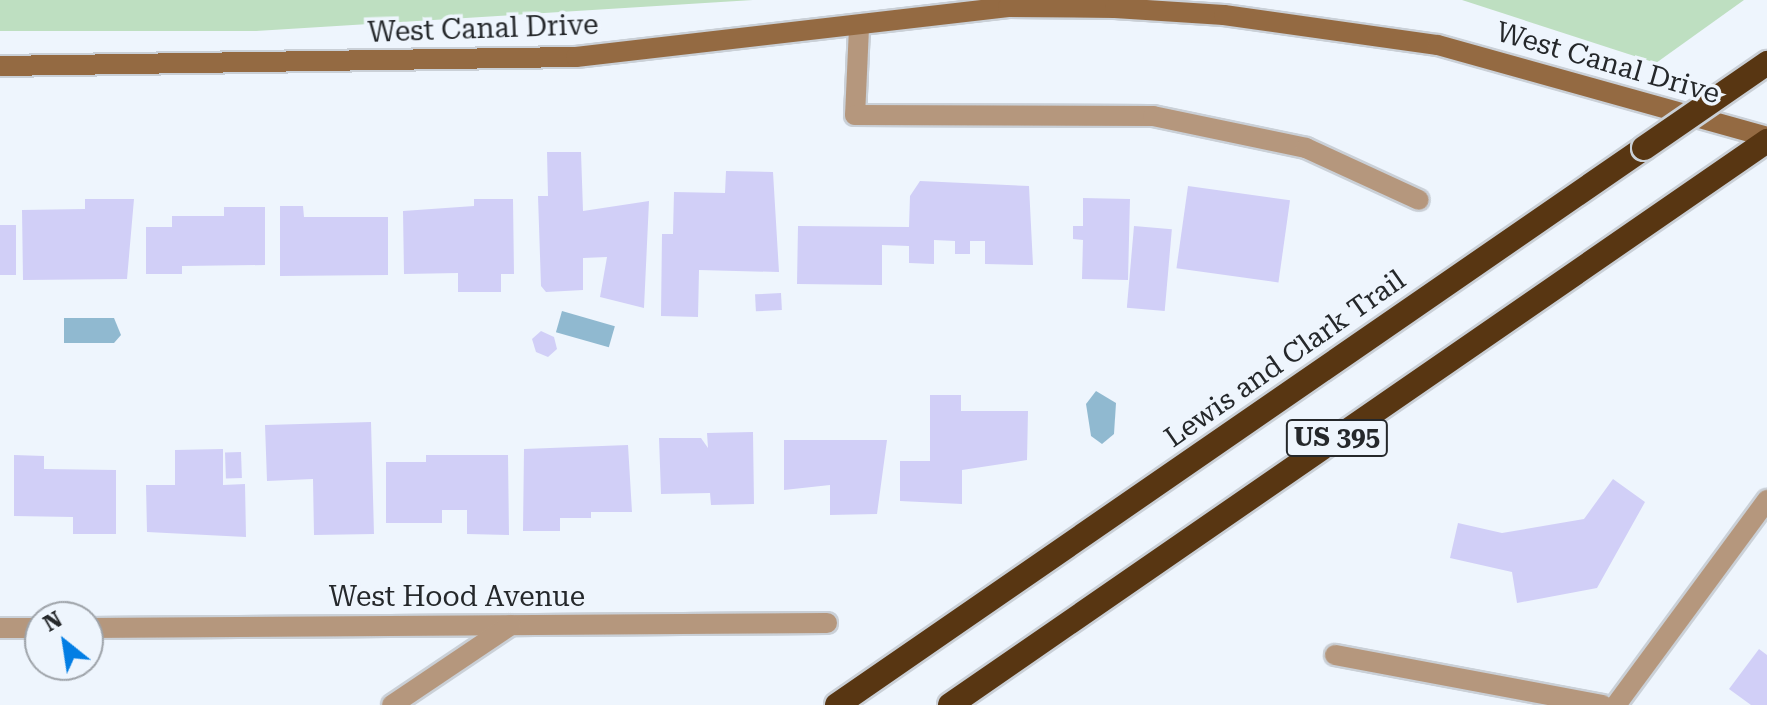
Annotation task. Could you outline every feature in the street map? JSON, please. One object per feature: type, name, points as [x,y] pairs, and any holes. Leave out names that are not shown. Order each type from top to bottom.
[{"type":"highway","name":"Lewis and Clark Trail","points":[[837,705],[1767,63]]},
{"type":"highway","name":"US 395","points":[[950,705],[1767,139]]},
{"type":"street","name":"West Canal Drive","points":[[0,66],[576,57],[859,28],[1008,7],[1299,23],[1438,45],[1767,139]]},
{"type":"street","points":[[859,28],[855,115],[1153,116],[1306,148],[1419,200]]},
{"type":"street","points":[[1616,705],[1767,500]]},
{"type":"street","name":"West Hood Avenue","points":[[104,628],[827,623]]},
{"type":"street","points":[[392,705],[511,625]]},
{"type":"street","points":[[0,628],[24,628]]},
{"type":"street","points":[[1335,655],[1602,705]]},
{"type":"green space","points":[[0,0],[753,0],[256,31],[0,31]]},
{"type":"green space","points":[[1462,0],[1744,0],[1656,63]]},
{"type":"water","points":[[562,311],[615,326],[609,347],[556,332]]},
{"type":"water","points":[[64,318],[114,318],[121,335],[114,343],[64,343]]},
{"type":"water","points":[[1096,391],[1116,403],[1114,434],[1102,444],[1091,436],[1086,404]]},
{"type":"building","points":[[547,152],[581,152],[583,211],[649,201],[644,308],[600,297],[607,257],[583,258],[583,290],[546,292],[541,286],[538,196],[548,196]]},
{"type":"building","points":[[726,171],[773,172],[779,272],[699,270],[698,317],[661,316],[662,234],[673,234],[674,192],[725,193]]},
{"type":"building","points":[[920,181],[1029,186],[1033,265],[985,264],[985,241],[970,241],[970,254],[955,254],[955,241],[934,240],[934,264],[909,263],[909,246],[882,245],[882,285],[797,284],[798,226],[909,227],[910,196]]},
{"type":"building","points":[[1188,186],[1290,200],[1278,283],[1176,268]]},
{"type":"building","points":[[1083,198],[1130,199],[1128,280],[1082,279],[1083,240],[1073,239],[1073,226],[1083,226]]},
{"type":"building","points":[[85,199],[134,199],[127,279],[23,280],[22,210],[85,209]]},
{"type":"building","points":[[474,199],[513,199],[514,274],[501,274],[501,292],[458,292],[458,273],[404,274],[403,211],[474,206]]},
{"type":"building","points":[[280,206],[303,206],[304,217],[388,217],[388,275],[280,276]]},
{"type":"building","points":[[224,207],[265,207],[265,265],[182,266],[182,274],[146,274],[146,227],[172,227],[172,216],[224,216]]},
{"type":"building","points":[[0,225],[16,225],[16,275],[0,275]]},
{"type":"building","points":[[1134,226],[1172,229],[1165,311],[1127,308]]},
{"type":"building","points":[[781,293],[782,310],[756,311],[755,294]]},
{"type":"building","points":[[541,331],[554,337],[557,349],[548,357],[536,352],[532,339]]},
{"type":"building","points":[[930,395],[961,395],[961,411],[1028,411],[1027,460],[962,470],[962,504],[900,501],[900,461],[930,461]]},
{"type":"building","points":[[371,422],[374,534],[314,535],[313,479],[267,481],[265,425]]},
{"type":"building","points":[[753,432],[754,504],[711,505],[710,493],[661,494],[659,438],[701,438],[708,448],[707,433]]},
{"type":"building","points":[[784,440],[887,440],[877,514],[830,515],[830,485],[784,490]]},
{"type":"building","points":[[628,445],[632,512],[591,512],[591,518],[560,518],[560,531],[523,531],[524,449]]},
{"type":"building","points":[[223,449],[223,485],[245,484],[246,537],[147,532],[146,485],[175,485],[175,450]]},
{"type":"building","points":[[241,452],[242,478],[226,479],[225,453]]},
{"type":"building","points":[[14,455],[44,456],[44,469],[116,470],[116,534],[73,534],[73,517],[14,516]]},
{"type":"building","points":[[426,455],[508,455],[509,535],[467,534],[467,510],[442,510],[442,523],[386,523],[386,462],[426,462]]},
{"type":"building","points":[[1613,479],[1645,502],[1597,588],[1517,603],[1512,572],[1450,558],[1458,523],[1502,533],[1584,519]]},
{"type":"building","points":[[1759,649],[1767,655],[1767,705],[1751,705],[1729,689]]}]
